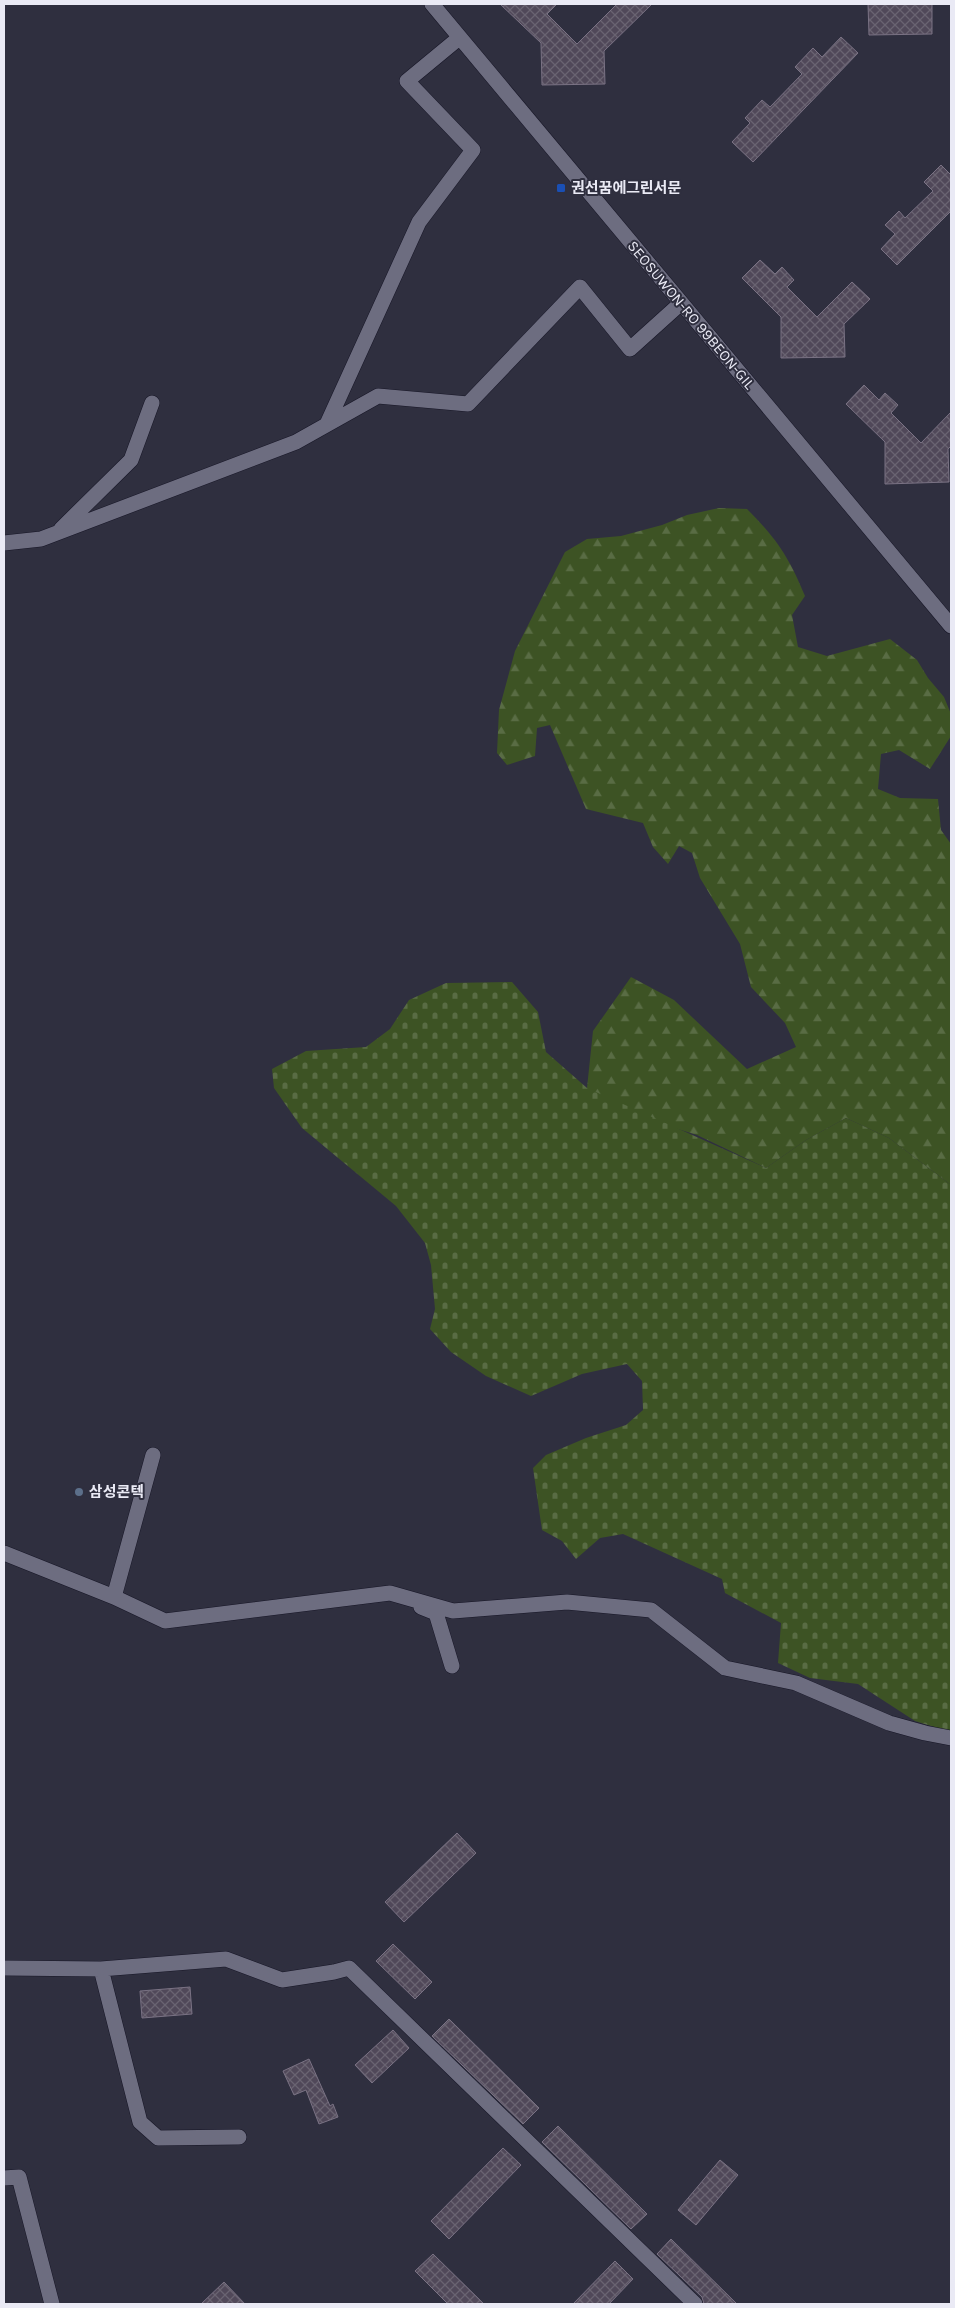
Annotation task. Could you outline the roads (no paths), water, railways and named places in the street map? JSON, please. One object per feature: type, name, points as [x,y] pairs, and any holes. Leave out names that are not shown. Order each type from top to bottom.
[{"type":"street","name":"SEOSUWON-RO 99BEON-GIL","points":[[432,4],[951,626]]},
{"type":"street","points":[[327,424],[419,222],[473,150],[407,81],[459,38]]},
{"type":"street","points":[[4,543],[41,539],[296,442],[378,396],[468,404],[580,287],[630,349],[681,303]]},
{"type":"street","points":[[58,532],[131,460],[152,403]]},
{"type":"street","points":[[114,1597],[153,1455]]},
{"type":"street","points":[[4,1553],[114,1597],[165,1621],[390,1593],[453,1611],[568,1602],[650,1610],[725,1668],[796,1682],[889,1723],[951,1738]]},
{"type":"street","points":[[390,1593],[436,1613],[452,1666]]},
{"type":"street","points":[[4,1968],[101,1969],[226,1959],[282,1980],[349,1968],[695,2304]]},
{"type":"street","points":[[101,1969],[140,2122],[158,2138],[239,2137]]},
{"type":"street","points":[[4,2178],[19,2177],[52,2304]]},
{"type":"place","name":"권선꿈에그린서문","points":[[561,188]]},
{"type":"place","name":"삼성콘텍","points":[[79,1492]]}]
